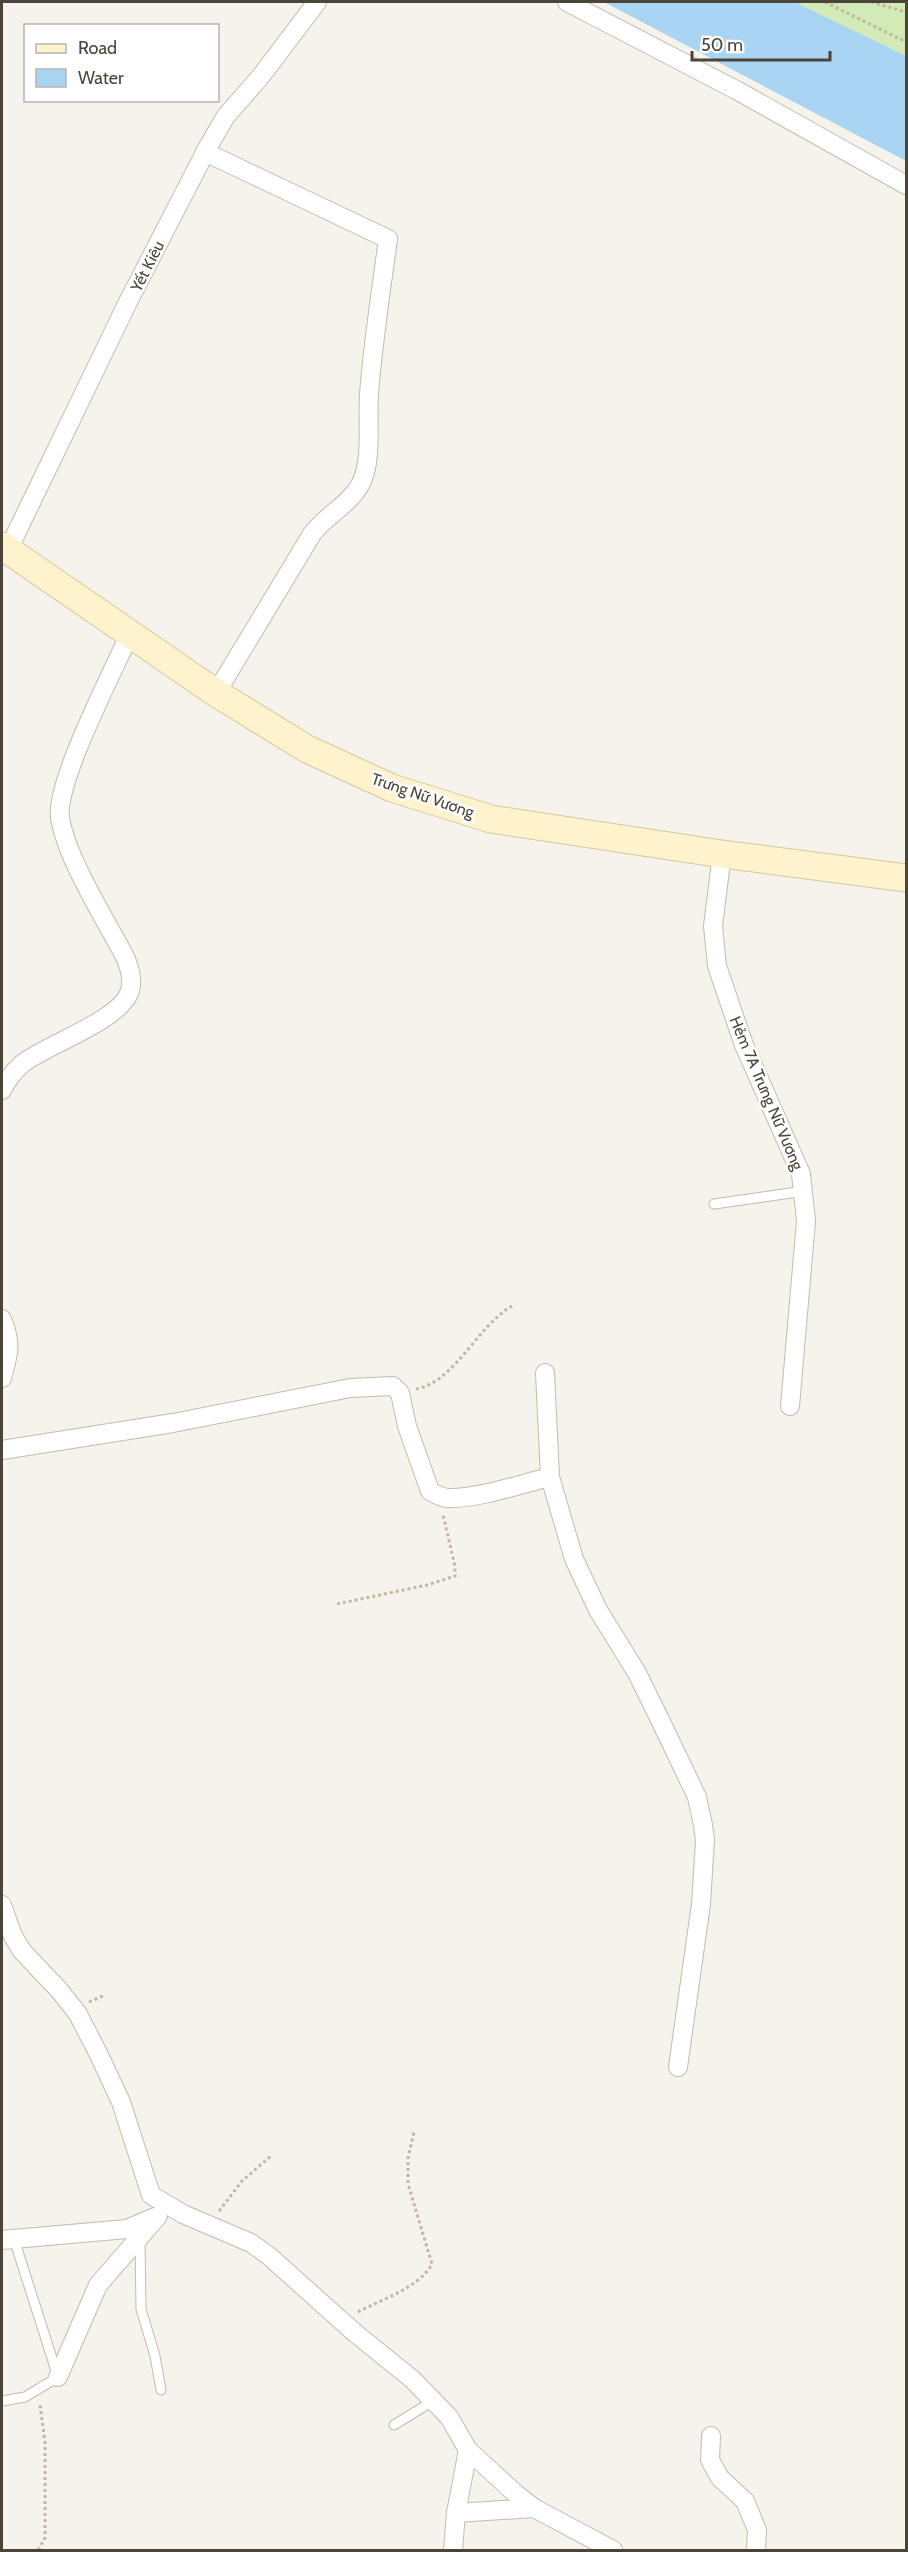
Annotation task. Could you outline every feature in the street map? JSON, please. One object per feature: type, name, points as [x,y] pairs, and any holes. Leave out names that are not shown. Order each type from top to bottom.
[{"type":"main road","name":"Trưng Nữ Vương","points":[[5,548],[216,693],[307,749],[392,788],[491,819],[722,854],[906,878]]},
{"type":"street","name":"Yết Kiêu","points":[[5,548],[205,152],[226,116],[261,76],[317,2]]},
{"type":"street","points":[[567,2],[738,91],[906,185]]},
{"type":"street","points":[[205,152],[388,239],[369,394],[365,471],[360,485],[321,522],[312,534],[216,693]]},
{"type":"street","points":[[2,1090],[11,1074],[23,1063],[106,1017],[120,1005],[130,991],[131,973],[126,959],[68,849],[60,816],[63,790],[80,745],[130,633]]},
{"type":"street","name":"Hẻm 7A Trưng Nữ Vương","points":[[722,854],[713,926],[717,966],[744,1045],[801,1174],[805,1191],[806,1221],[790,1406]]},
{"type":"street","points":[[2,1319],[9,1336],[9,1354],[2,1378]]},
{"type":"street","points":[[545,1373],[550,1477],[574,1559],[598,1610],[637,1673],[663,1726],[697,1797],[703,1825],[705,1840],[701,1904],[678,2067]]},
{"type":"street","points":[[2,1449],[173,1423],[350,1388],[393,1386],[400,1393],[407,1426],[430,1491],[447,1498],[472,1495],[550,1477]]},
{"type":"street","points":[[2,1905],[13,1936],[22,1951],[78,2014],[120,2102],[151,2195],[166,2212],[209,2224],[260,2249],[341,2321],[412,2379],[448,2417],[468,2450],[534,2508],[613,2550]]},
{"type":"street","points":[[58,2377],[98,2285],[166,2212]]},
{"type":"street","points":[[8,2240],[127,2229],[166,2212]]},
{"type":"street","points":[[711,2436],[710,2460],[720,2478],[745,2501],[757,2530],[756,2550]]},
{"type":"street","points":[[453,2550],[456,2513],[468,2450]]},
{"type":"street","points":[[456,2513],[534,2508]]},
{"type":"lane","points":[[714,1204],[805,1191]]},
{"type":"lane","points":[[140,2239],[141,2309],[155,2356],[161,2390]]},
{"type":"lane","points":[[2,2401],[25,2397],[58,2377],[8,2240]]},
{"type":"lane","points":[[394,2425],[433,2401]]},
{"type":"path","points":[[825,2],[906,42]]},
{"type":"path","points":[[871,2],[906,12]]},
{"type":"path","points":[[400,1393],[429,1387],[441,1378],[499,1314],[513,1306]]},
{"type":"path","points":[[337,1604],[427,1585],[455,1576],[455,1566],[439,1496]]},
{"type":"path","points":[[341,2321],[416,2281],[428,2271],[432,2264],[408,2184],[408,2158],[414,2132]]},
{"type":"path","points":[[209,2224],[242,2181],[272,2155]]},
{"type":"path","points":[[38,2550],[45,2538],[45,2442],[39,2395],[41,2390],[58,2377]]},
{"type":"green space","points":[[795,2],[906,2],[906,56]]},
{"type":"water","points":[[604,2],[795,2],[906,56],[906,161]]}]
